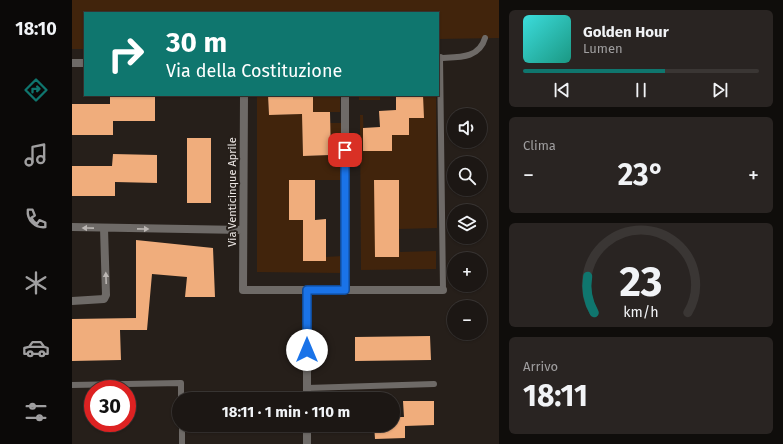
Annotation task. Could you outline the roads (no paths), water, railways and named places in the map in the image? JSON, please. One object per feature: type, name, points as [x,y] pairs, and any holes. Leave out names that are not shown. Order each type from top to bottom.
[{"type":"street","points":[[72,63],[84,63]]},
{"type":"street","name":"Via Venticinque Aprile","points":[[244,96],[243,290],[307,290]]},
{"type":"street","points":[[345,96],[345,290]]},
{"type":"street","points":[[72,227],[243,230]]},
{"type":"street","points":[[72,301],[104,299],[106,294],[104,228]]},
{"type":"street","points":[[307,392],[307,290],[443,290]]},
{"type":"street","points":[[307,432],[308,444]]},
{"type":"lane","points":[[443,290],[439,58],[468,56],[478,51],[485,38]]},
{"type":"lane","points":[[72,385],[181,384],[182,392]]},
{"type":"lane","points":[[307,388],[434,384]]},
{"type":"lane","points":[[182,432],[182,444]]}]
